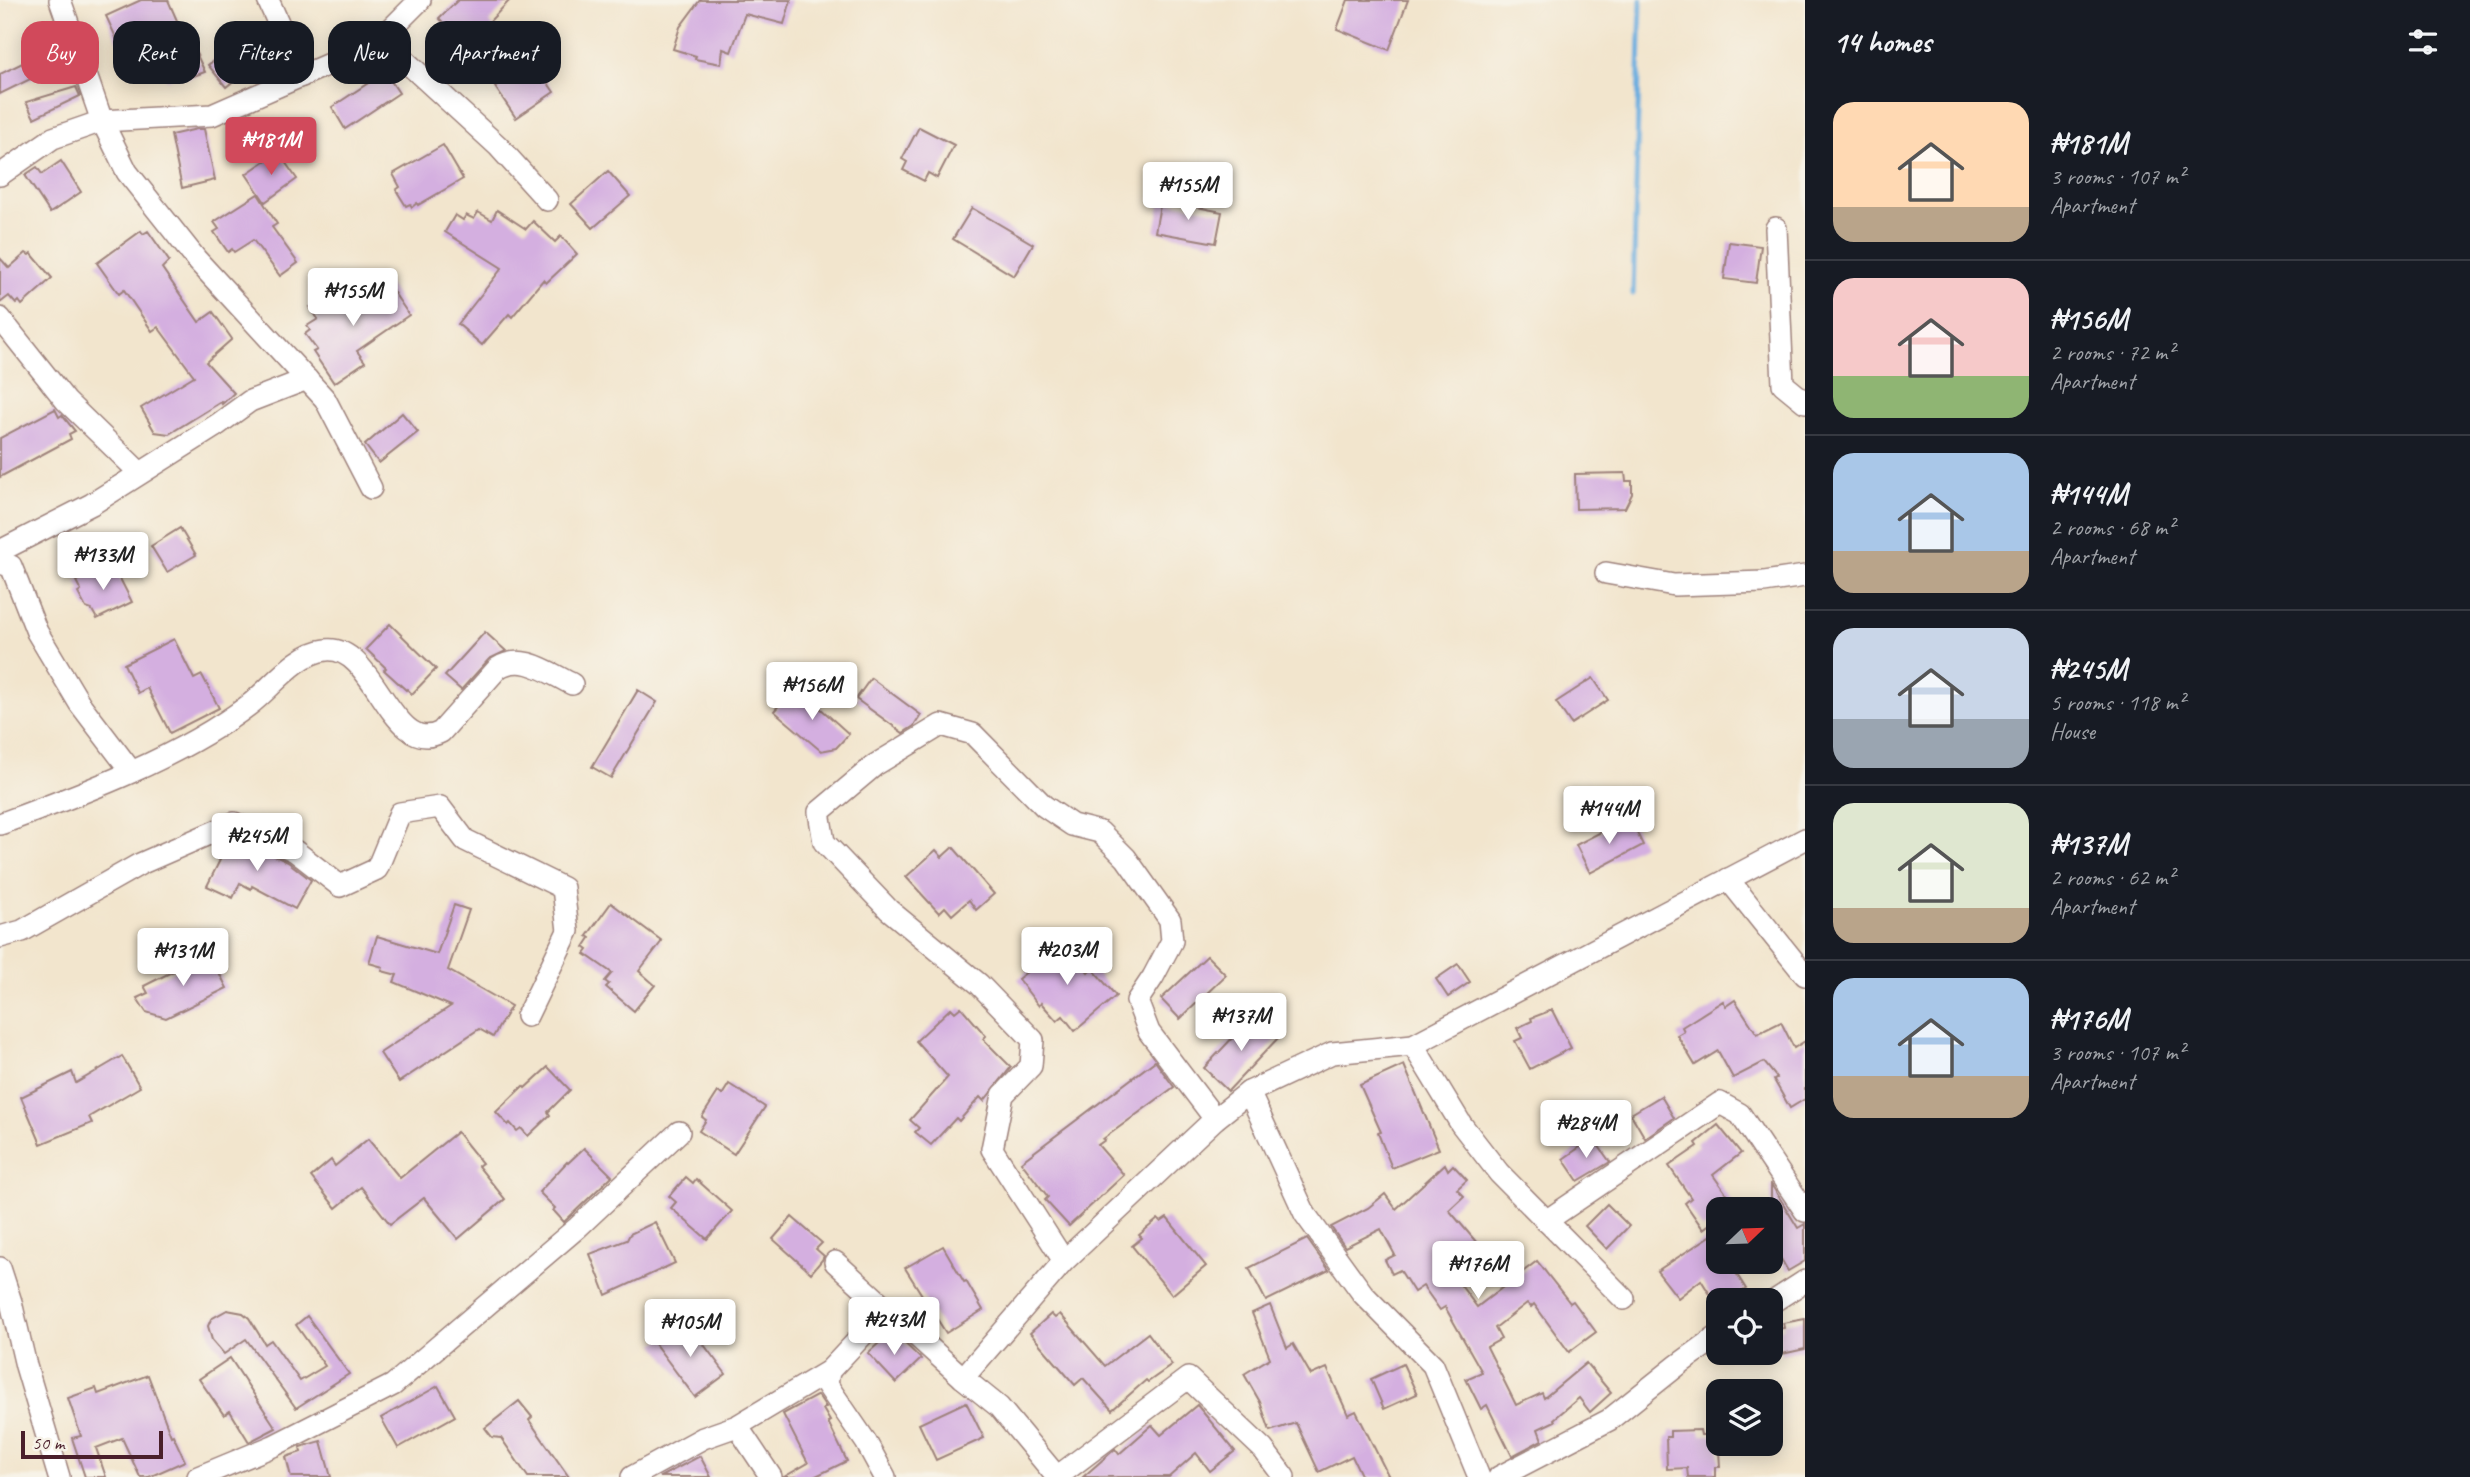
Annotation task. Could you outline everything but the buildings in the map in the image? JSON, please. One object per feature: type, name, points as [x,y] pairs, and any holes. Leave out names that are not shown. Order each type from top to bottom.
[{"type":"street","points":[[60,0],[102,121],[127,172],[196,260],[325,399],[371,488]]},
{"type":"street","points":[[268,0],[277,21]]},
{"type":"street","points":[[398,21],[419,0]]},
{"type":"street","points":[[411,65],[498,146],[547,200]]},
{"type":"street","points":[[0,175],[53,138],[102,121],[212,115],[284,84]]},
{"type":"street","points":[[1776,228],[1783,384],[1805,402]]},
{"type":"street","points":[[0,317],[66,401],[140,473]]},
{"type":"street","points":[[0,551],[92,504],[250,401],[307,379]]},
{"type":"street","points":[[0,563],[11,566],[37,632],[80,704],[131,771]]},
{"type":"street","points":[[1606,573],[1674,586],[1764,582],[1805,576]]},
{"type":"street","points":[[0,824],[84,793],[224,723],[250,705],[299,662],[316,652],[330,649],[346,654],[364,669],[399,720],[422,736],[433,736],[441,732],[498,668],[507,663],[523,661],[572,684]]},
{"type":"street","points":[[1063,1261],[992,1149],[1003,1095],[1031,1066],[1033,1040],[979,984],[889,910],[824,842],[819,812],[875,765],[941,725],[973,734],[1044,806],[1072,825],[1100,832],[1126,858],[1170,920],[1172,941],[1137,1001],[1149,1032],[1216,1119]]},
{"type":"street","points":[[0,937],[22,931],[140,864],[234,823],[295,851],[340,886],[377,869],[400,813],[440,807],[465,840],[563,888],[568,931],[527,1016]]},
{"type":"street","points":[[963,1378],[1063,1261],[1216,1119],[1249,1092],[1332,1053],[1413,1045],[1805,839]]},
{"type":"street","points":[[1728,879],[1805,975]]},
{"type":"street","points":[[1413,1045],[1469,1134],[1499,1174],[1624,1299]]},
{"type":"street","points":[[1249,1092],[1305,1214],[1363,1294],[1433,1365],[1479,1477]]},
{"type":"street","points":[[1546,1221],[1720,1103],[1740,1114],[1805,1211]]},
{"type":"street","points":[[198,1477],[273,1446],[393,1385],[578,1227],[679,1132]]},
{"type":"street","points":[[835,1262],[963,1378],[999,1407],[1057,1477],[1188,1378],[1263,1449],[1284,1477]]},
{"type":"street","points":[[0,1268],[59,1477]]},
{"type":"street","points":[[1783,1295],[1805,1281]]},
{"type":"street","points":[[632,1477],[703,1438],[737,1426],[830,1371],[887,1309]]},
{"type":"street","points":[[1499,1477],[1609,1420],[1706,1344]]},
{"type":"street","points":[[830,1371],[827,1385],[866,1442],[884,1477]]},
{"type":"street","points":[[737,1426],[771,1477]]},
{"type":"waterway","points":[[1633,294],[1641,0]]}]
